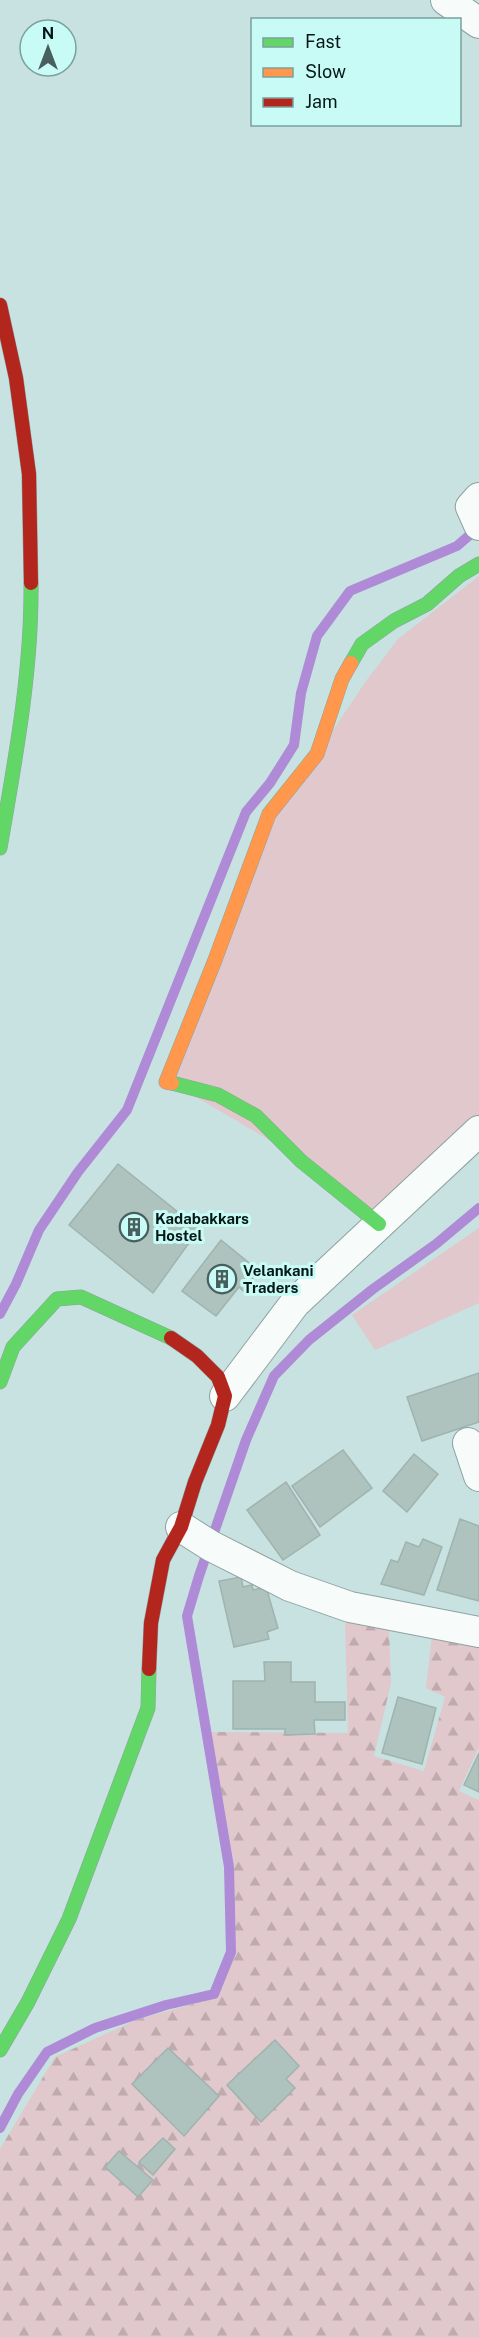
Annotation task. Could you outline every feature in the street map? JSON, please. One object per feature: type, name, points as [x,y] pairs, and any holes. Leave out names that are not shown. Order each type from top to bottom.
[{"type":"main road","points":[[0,305],[16,378],[29,474],[31,604],[20,730],[0,848]]},
{"type":"main road","points":[[379,1224],[301,1161],[256,1116],[218,1095],[166,1082],[269,814],[317,754],[342,679],[362,644],[394,621],[427,604],[459,576],[479,564]]},
{"type":"main road","points":[[0,1382],[13,1347],[34,1322],[57,1299],[81,1297],[169,1337],[197,1356],[218,1377],[225,1396],[218,1425],[195,1482],[181,1527],[163,1560],[151,1623],[148,1708],[69,1919],[28,2002],[0,2050]]},
{"type":"street","points":[[446,0],[479,23]]},
{"type":"street","points":[[479,498],[471,507],[479,525]]},
{"type":"street","points":[[225,1396],[295,1303],[479,1131]]},
{"type":"street","points":[[468,1443],[479,1476]]},
{"type":"street","points":[[181,1527],[211,1546],[290,1586],[350,1607],[479,1632]]},
{"type":"green space","points":[[479,576],[479,1128],[379,1220],[303,1160],[169,1081],[269,814],[317,754],[366,681],[398,639]]},
{"type":"green space","points":[[479,1228],[479,1303],[375,1350],[352,1315]]},
{"type":"green space","points":[[345,1621],[389,1629],[391,1683],[374,1756],[424,1771],[445,1697],[426,1688],[433,1627],[479,1643],[479,1747],[459,1791],[479,1800],[479,2338],[0,2338],[0,2149],[55,2057],[136,2020],[215,1998],[234,1954],[233,1882],[211,1732],[348,1733]]},
{"type":"building","name":"Kadabakkars Hostel","points":[[118,1164],[199,1229],[153,1293],[69,1225]]},
{"type":"building","name":"Velankani Traders","points":[[221,1240],[259,1271],[243,1291],[239,1287],[216,1316],[182,1291]]},
{"type":"building","points":[[479,1373],[479,1422],[422,1441],[407,1397]]},
{"type":"building","points":[[343,1450],[372,1488],[320,1527],[292,1486]]},
{"type":"building","points":[[414,1454],[438,1474],[407,1512],[383,1491]]},
{"type":"building","points":[[286,1482],[320,1535],[283,1560],[247,1510]]},
{"type":"building","points":[[460,1519],[479,1526],[479,1601],[437,1590]]},
{"type":"building","points":[[423,1539],[442,1547],[424,1595],[381,1584],[391,1560],[398,1562],[406,1542],[419,1547]]},
{"type":"building","points":[[241,1577],[243,1587],[252,1585],[253,1590],[266,1587],[278,1628],[267,1632],[269,1639],[234,1647],[219,1581]]},
{"type":"building","points":[[264,1662],[291,1662],[291,1682],[315,1682],[315,1702],[345,1702],[345,1720],[314,1720],[315,1734],[285,1735],[285,1729],[233,1729],[233,1681],[265,1681]]},
{"type":"building","points":[[398,1697],[436,1708],[422,1764],[382,1753]]},
{"type":"building","points":[[479,1753],[479,1792],[464,1785]]},
{"type":"building","points":[[275,2040],[299,2066],[286,2079],[295,2088],[261,2122],[227,2085]]},
{"type":"building","points":[[168,2048],[219,2096],[184,2136],[132,2084]]},
{"type":"building","points":[[163,2138],[175,2149],[153,2175],[139,2162]]},
{"type":"building","points":[[119,2151],[153,2180],[138,2197],[105,2167]]},
{"type":"waterway","points":[[0,1314],[16,1284],[39,1230],[78,1172],[127,1110],[246,812],[270,783],[294,745],[301,693],[317,636],[350,591],[457,546],[479,527]]},
{"type":"waterway","points":[[0,2128],[18,2094],[47,2052],[95,2028],[166,2005],[214,1994],[231,1952],[229,1867],[187,1616],[199,1576],[246,1440],[274,1376],[309,1340],[373,1289],[436,1244],[479,1208]]},
{"type":"traffic: fast","points":[[351,663],[362,644],[394,621],[427,604],[459,576],[479,564]]},
{"type":"traffic: fast","points":[[0,848],[26,683],[31,583]]},
{"type":"traffic: fast","points":[[172,1083],[218,1095],[256,1116],[301,1161],[379,1224]]},
{"type":"traffic: fast","points":[[0,1382],[13,1347],[57,1299],[81,1297],[171,1338]]},
{"type":"traffic: fast","points":[[0,2050],[28,2002],[69,1919],[148,1708],[149,1669]]},
{"type":"traffic: slow","points":[[172,1083],[166,1082],[215,960],[269,814],[317,754],[342,679],[351,663]]},
{"type":"traffic: jam","points":[[0,305],[16,378],[29,474],[31,583]]},
{"type":"traffic: jam","points":[[149,1669],[151,1623],[163,1560],[181,1527],[195,1482],[218,1425],[225,1396],[218,1377],[197,1356],[171,1338]]},
{"type":"place","name":"Kadabakkars Hostel","points":[[134,1227]]},
{"type":"place","name":"Velankani Traders","points":[[222,1279]]}]
